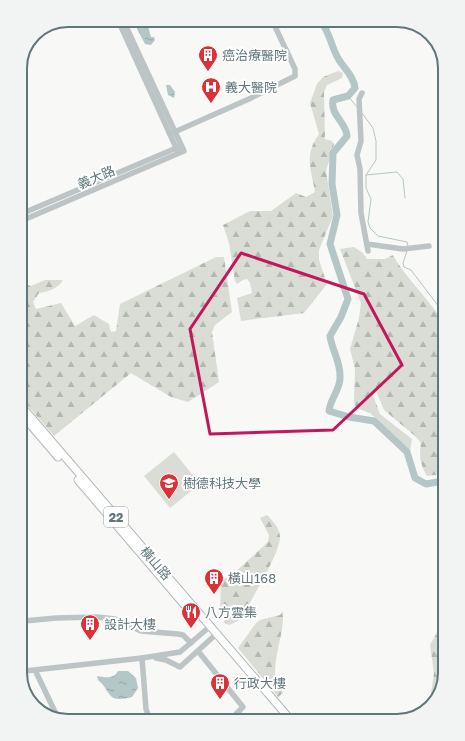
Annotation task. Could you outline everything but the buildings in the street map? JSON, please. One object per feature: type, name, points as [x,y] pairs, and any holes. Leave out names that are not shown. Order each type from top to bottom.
[{"type":"main road","name":"橫山路","points":[[27,413],[282,714]]},
{"type":"main road","name":"橫山路","points":[[27,421],[213,637],[282,714]]},
{"type":"street","points":[[121,27],[173,133]]},
{"type":"street","points":[[126,27],[179,149]]},
{"type":"street","points":[[173,133],[296,76],[295,69],[275,27]]},
{"type":"street","points":[[362,93],[359,99],[361,141],[357,155],[360,169],[361,213],[368,251]]},
{"type":"street","name":"義大路","points":[[27,212],[179,149]]},
{"type":"street","name":"義大路","points":[[27,217],[179,149]]},
{"type":"street","points":[[367,244],[404,249],[429,246]]},
{"type":"street","points":[[27,621],[97,617],[115,619],[141,631],[183,635],[191,643]]},
{"type":"street","points":[[27,671],[142,658],[180,652],[207,629]]},
{"type":"street","points":[[142,658],[166,660],[180,667],[213,637]]},
{"type":"street","points":[[198,651],[244,707],[236,714]]},
{"type":"street","points":[[142,658],[148,714]]},
{"type":"street","points":[[35,670],[55,712]]},
{"type":"highlighted area","points":[[241,253],[364,294],[402,365],[333,430],[210,434],[190,329]]},
{"type":"green space","points":[[338,71],[343,73],[342,78],[327,85],[324,92],[325,139],[332,141],[334,144],[326,171],[333,216],[319,250],[319,260],[327,284],[304,313],[241,321],[237,298],[252,293],[250,283],[247,279],[237,284],[235,281],[229,243],[223,225],[250,211],[271,211],[296,193],[306,197],[315,192],[310,156],[311,149],[319,134],[310,103],[317,84],[323,77]]},
{"type":"green space","points":[[354,247],[363,253],[367,259],[385,259],[393,255],[404,272],[438,315],[438,475],[427,476],[421,460],[421,443],[415,436],[384,410],[376,391],[373,395],[380,414],[412,439],[410,451],[370,413],[356,408],[354,401],[355,369],[350,349],[359,318],[361,303],[340,249]]},
{"type":"green space","points":[[216,257],[224,257],[232,312],[215,325],[212,332],[219,382],[188,402],[171,397],[131,373],[54,436],[27,405],[27,285],[31,286],[45,280],[63,280],[53,289],[39,293],[33,302],[36,309],[61,303],[75,326],[94,315],[109,324],[111,332],[116,331],[120,304]]},
{"type":"green space","points":[[174,452],[200,484],[170,508],[144,476]]},
{"type":"green space","points":[[267,515],[277,527],[280,536],[279,544],[270,566],[240,620],[229,625],[225,623],[220,611],[221,580],[231,576],[268,542],[269,535],[260,518]]},
{"type":"green space","points":[[283,611],[282,628],[275,665],[276,679],[283,693],[278,697],[238,648],[256,623],[260,620],[280,615]]},
{"type":"green space","points":[[438,631],[438,678],[437,684],[431,697],[434,673],[430,645]]},
{"type":"water","points":[[137,27],[148,27],[151,37],[154,37],[155,40],[151,45],[145,44]]},
{"type":"water","points":[[166,85],[170,85],[175,92],[174,98],[168,95]]},
{"type":"water","points":[[118,671],[128,671],[136,678],[138,688],[132,697],[123,699],[113,698],[98,680],[97,676],[111,677]]},
{"type":"waterway","points":[[324,27],[334,50],[353,80],[355,88],[348,96],[333,100],[334,110],[344,127],[347,136],[333,153],[332,184],[337,215],[330,244],[348,299],[341,317],[330,336],[338,362],[340,382],[331,402],[329,411],[349,417],[374,421],[407,452],[415,478],[426,484],[438,482]]},
{"type":"waterway","points":[[348,96],[357,107]]},
{"type":"waterway","points":[[362,113],[373,128],[376,141],[376,160],[366,175],[366,188],[371,199],[368,222],[370,228],[378,236],[407,242],[408,246]]},
{"type":"waterway","points":[[366,175],[397,172],[403,179],[405,198]]},
{"type":"waterway","points":[[407,251],[403,263],[404,267],[411,270],[438,306]]},
{"type":"place","name":"癌治療醫院","points":[[208,72]]},
{"type":"place","name":"義大醫院","points":[[211,104]]},
{"type":"place","name":"樹德科技大學","points":[[169,500]]},
{"type":"place","name":"橫山168","points":[[214,595]]},
{"type":"place","name":"八方雲集","points":[[191,629]]},
{"type":"place","name":"設計大樓","points":[[90,641]]},
{"type":"place","name":"行政大樓","points":[[220,700]]}]
